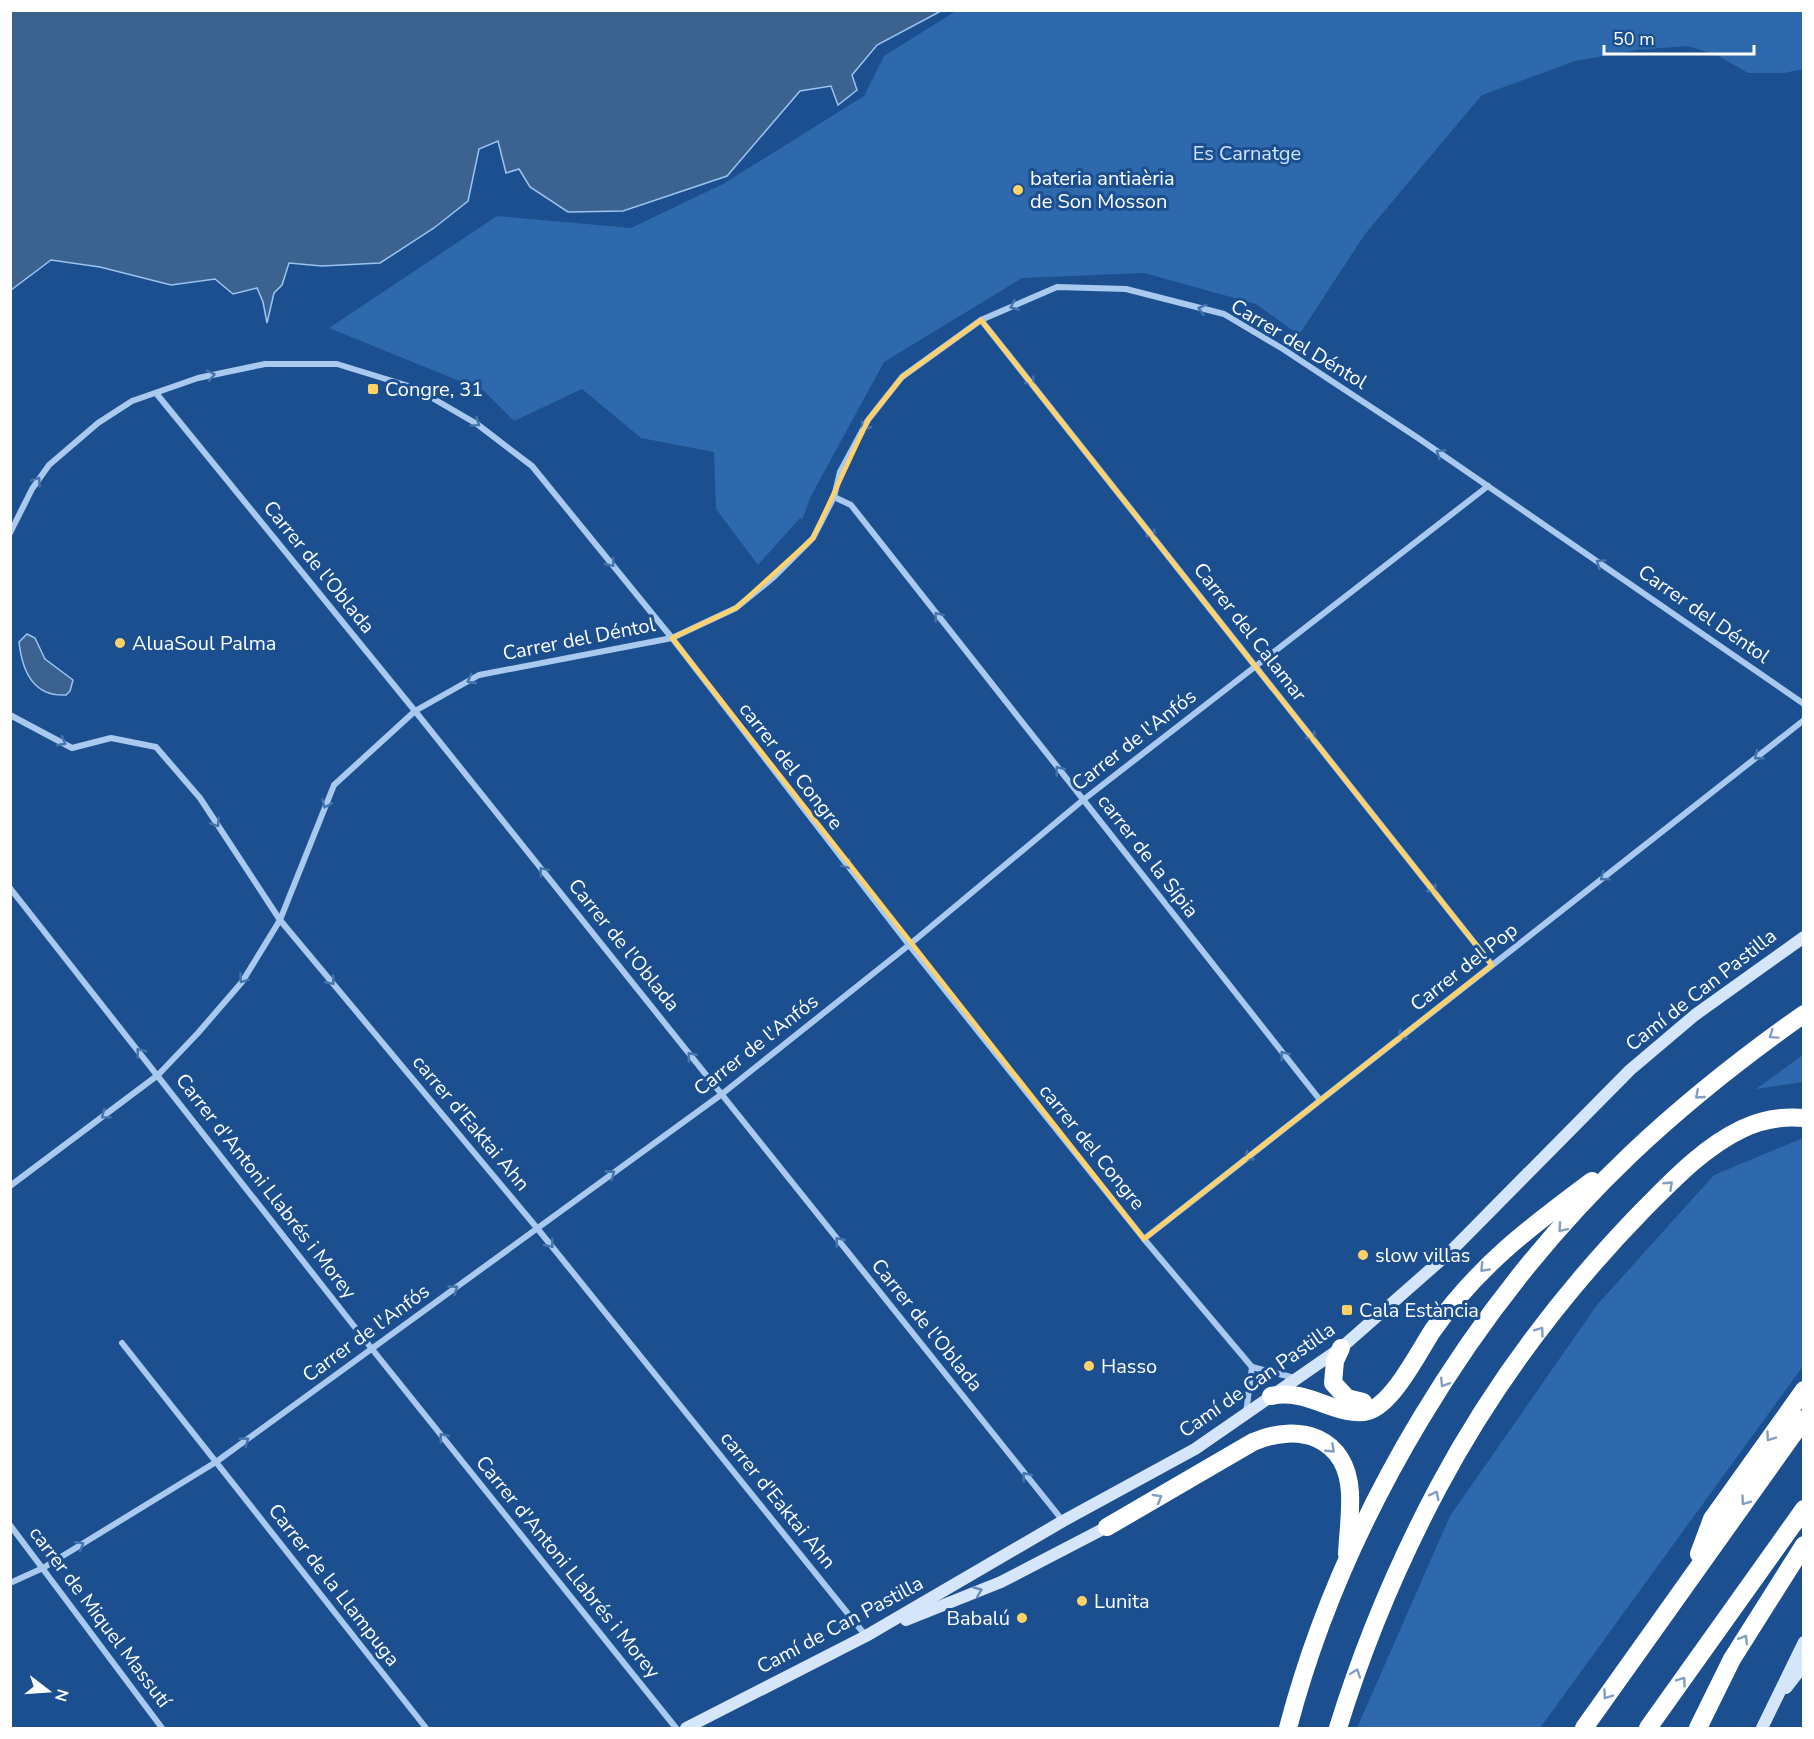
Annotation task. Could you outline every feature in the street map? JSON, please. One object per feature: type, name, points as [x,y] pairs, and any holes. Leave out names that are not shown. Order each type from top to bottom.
[{"type":"highway","points":[[1271,1396],[1292,1393],[1359,1412],[1376,1408],[1390,1394],[1434,1329],[1488,1263],[1542,1218],[1631,1154],[1743,1057],[1803,1014]]},
{"type":"highway","points":[[1338,1728],[1389,1588],[1439,1485],[1485,1409],[1545,1324],[1617,1237],[1665,1187],[1725,1138],[1753,1124],[1777,1118],[1803,1118]]},
{"type":"highway","points":[[1288,1728],[1306,1670],[1347,1564],[1409,1441],[1477,1334],[1542,1251],[1631,1154]]},
{"type":"highway","points":[[1341,1348],[1332,1374],[1333,1383],[1341,1395],[1360,1402],[1381,1399],[1390,1394]]},
{"type":"highway","points":[[1689,1578],[1712,1519],[1803,1390]]},
{"type":"highway","points":[[1584,1728],[1803,1419]]},
{"type":"highway","points":[[1107,1527],[1253,1442],[1283,1433],[1303,1434],[1329,1445],[1336,1452],[1346,1471],[1350,1494],[1347,1564]]},
{"type":"highway","points":[[1648,1728],[1803,1509]]},
{"type":"highway","points":[[1698,1728],[1732,1659],[1803,1545]]},
{"type":"street","name":"Carrer del Déntol","points":[[10,1186],[158,1075],[242,982],[280,920],[334,785],[415,711],[479,675],[672,638],[736,608],[774,577],[813,538],[834,497],[840,472],[868,420],[902,377],[981,320],[1057,287],[1126,289],[1224,314],[1283,349],[1488,486],[1803,704]]},
{"type":"street","name":"Carrer del Calamar","points":[[981,320],[1492,965]]},
{"type":"street","name":"carrer del Congre","points":[[10,533],[32,489],[49,465],[98,423],[132,401],[198,378],[265,364],[337,364],[415,388],[477,424],[532,466],[672,638],[909,945],[1144,1239],[1252,1367]]},
{"type":"street","name":"Carrer de l'Oblada","points":[[156,393],[415,711],[1063,1521]]},
{"type":"street","name":"Carrer de l'Anfós","points":[[10,1582],[44,1568],[216,1462],[722,1094],[909,945],[1083,801],[1488,486]]},
{"type":"street","name":"carrer de la Sípia","points":[[834,497],[851,505],[1320,1100]]},
{"type":"street","name":"carrer d'Eaktai Ahn","points":[[10,715],[72,748],[111,738],[156,747],[200,798],[280,920],[537,1228],[866,1636]]},
{"type":"street","name":"Carrer del Pop","points":[[1144,1239],[1803,720]]},
{"type":"street","name":"Carrer d'Antoni Llabrés i Morey","points":[[10,888],[372,1349],[676,1728]]},
{"type":"street","name":"Camí de Can Pastilla","points":[[686,1728],[866,1636],[1063,1521],[1195,1449],[1341,1348],[1449,1253],[1630,1070],[1695,1015],[1803,937]]},
{"type":"street","name":"Carrer de la Llampuga","points":[[122,1343],[426,1728]]},
{"type":"street","points":[[1246,1413],[1252,1367],[1296,1378]]},
{"type":"street","name":"carrer de Miquel Massutí","points":[[10,1525],[162,1728]]},
{"type":"street","points":[[866,1636],[1001,1582],[1107,1527]]},
{"type":"street","points":[[1762,1728],[1803,1642]]},
{"type":"street","points":[[1770,1711],[1803,1665]]},
{"type":"highlighted area","points":[[981,320],[1492,965],[1144,1239],[672,638],[736,608],[813,538],[868,420],[902,377]]},
{"type":"green space","name":"Es Carnatge","points":[[956,11],[1803,11],[1803,69],[1784,73],[1748,73],[1715,54],[1687,46],[1637,50],[1575,61],[1482,95],[1365,234],[1299,335],[1256,304],[1144,273],[1022,278],[884,362],[811,496],[802,520],[800,518],[758,565],[716,509],[714,452],[641,438],[582,389],[514,421],[484,391],[329,328],[497,216],[631,228],[723,184],[864,96],[884,56]]},
{"type":"green space","points":[[1803,1055],[1803,1082],[1756,1089]]},
{"type":"green space","points":[[1803,1138],[1803,1366],[1540,1728],[1357,1728],[1450,1516],[1597,1305],[1714,1175]]},
{"type":"shaded area","points":[[11,10],[941,11],[877,45],[852,75],[857,90],[838,105],[831,86],[800,91],[727,176],[623,211],[568,212],[530,187],[519,169],[506,173],[498,141],[479,149],[468,201],[434,228],[380,263],[322,266],[289,263],[282,285],[274,293],[267,323],[263,302],[257,288],[233,294],[215,279],[171,285],[100,267],[51,260],[11,290]]},
{"type":"shaded area","points":[[27,634],[35,638],[45,659],[73,680],[70,691],[66,695],[45,692],[31,680],[26,672],[19,642]]},
{"type":"place","name":"bateria antiaèria de Son Mosson","points":[[1018,190]]},
{"type":"place","name":"Congre, 31","points":[[373,389]]},
{"type":"place","name":"AluaSoul Palma","points":[[120,643]]},
{"type":"place","name":"slow villas","points":[[1363,1255]]},
{"type":"place","name":"Cala Estància","points":[[1347,1310]]},
{"type":"place","name":"Hasso","points":[[1089,1366]]},
{"type":"place","name":"Lunita","points":[[1082,1601]]},
{"type":"place","name":"Babalú","points":[[1022,1618]]}]
